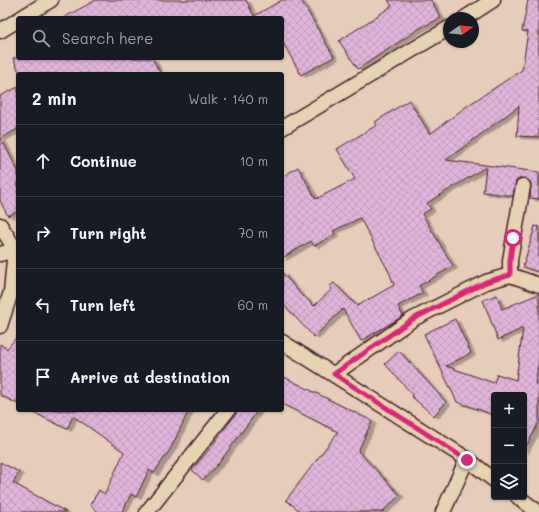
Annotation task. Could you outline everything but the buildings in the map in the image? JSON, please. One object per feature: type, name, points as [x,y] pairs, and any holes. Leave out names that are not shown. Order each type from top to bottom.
[{"type":"street","points":[[24,16],[51,0]]},
{"type":"street","points":[[474,12],[493,0]]},
{"type":"street","points":[[0,31],[16,21]]},
{"type":"street","points":[[284,127],[443,32]]},
{"type":"street","points":[[510,275],[510,260],[522,186]]},
{"type":"street","points":[[0,224],[16,248]]},
{"type":"street","points":[[0,254],[16,249]]},
{"type":"street","points":[[0,326],[11,292],[16,256]]},
{"type":"street","points":[[334,374],[413,319],[486,282],[510,275],[539,285]]},
{"type":"street","points":[[284,344],[334,374],[467,460],[491,478]]},
{"type":"street","points":[[146,512],[226,412]]},
{"type":"street","points":[[443,512],[467,460]]},
{"type":"street","points":[[522,500],[538,512]]},
{"type":"route","points":[[467,460],[334,374],[413,319],[486,282],[501,276],[510,275],[510,260],[513,238]]}]
